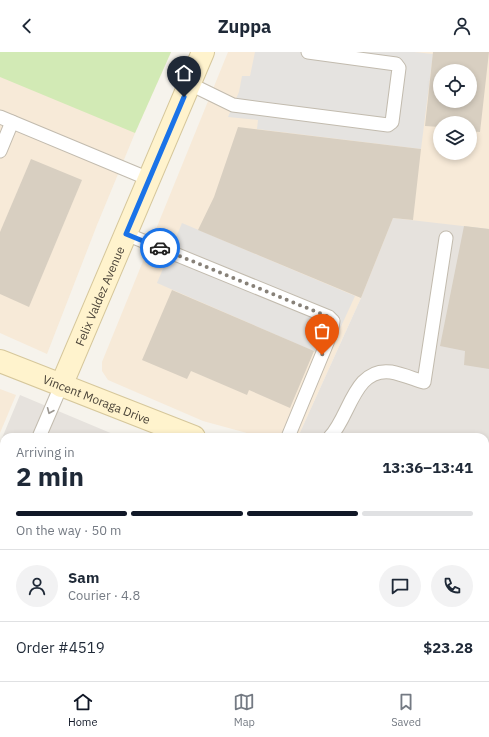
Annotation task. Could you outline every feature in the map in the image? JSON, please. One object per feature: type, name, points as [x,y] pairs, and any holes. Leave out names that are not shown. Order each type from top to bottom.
[{"type":"street","name":"Felix Valdez Avenue","points":[[61,386],[203,52]]},
{"type":"street","name":"Vincent Moraga Drive","points":[[0,361],[61,386],[163,432]]},
{"type":"lane","points":[[190,84],[233,105],[388,125],[392,122],[399,68],[396,64],[308,52]]},
{"type":"lane","points":[[0,151],[6,120],[149,179]]},
{"type":"lane","points":[[126,234],[329,317],[333,321],[332,328],[290,433]]},
{"type":"lane","points":[[334,433],[357,389],[372,374],[391,372],[424,382],[446,238]]},
{"type":"lane","points":[[41,433],[61,386]]},
{"type":"shaded area","points":[[0,52],[171,52],[135,133],[97,225],[47,354],[0,333]]},
{"type":"shaded area","points":[[228,52],[489,52],[489,229],[361,298],[300,433],[246,433],[203,421],[108,380],[102,371],[102,362]]},
{"type":"shaded area","points":[[255,52],[414,52],[433,54],[421,149],[257,129],[258,120],[228,117],[239,92],[242,76],[250,76]]},
{"type":"shaded area","points":[[393,218],[489,229],[489,433],[300,433],[361,298]]},
{"type":"shaded area","points":[[182,223],[355,296],[327,357],[157,283]]},
{"type":"shaded area","points":[[0,389],[16,395],[0,433]]},
{"type":"shaded area","points":[[20,395],[110,433],[4,433]]},
{"type":"green space","points":[[0,52],[171,52],[135,133],[0,77]]},
{"type":"building","points":[[433,52],[489,52],[480,132],[477,132],[477,116],[433,116],[433,127],[425,126]]},
{"type":"building","points":[[238,127],[421,149],[413,220],[393,218],[361,298],[198,230],[214,197]]},
{"type":"building","points":[[31,159],[82,180],[29,307],[0,294],[0,232]]},
{"type":"building","points":[[464,226],[489,229],[489,369],[464,365],[465,351],[440,346]]},
{"type":"building","points":[[172,290],[314,351],[290,408],[249,390],[247,395],[191,371],[187,379],[142,360]]},
{"type":"way so far","points":[[160,248],[329,317],[333,321],[332,328],[322,355]]},
{"type":"route","points":[[160,248],[126,234],[184,97]]}]
